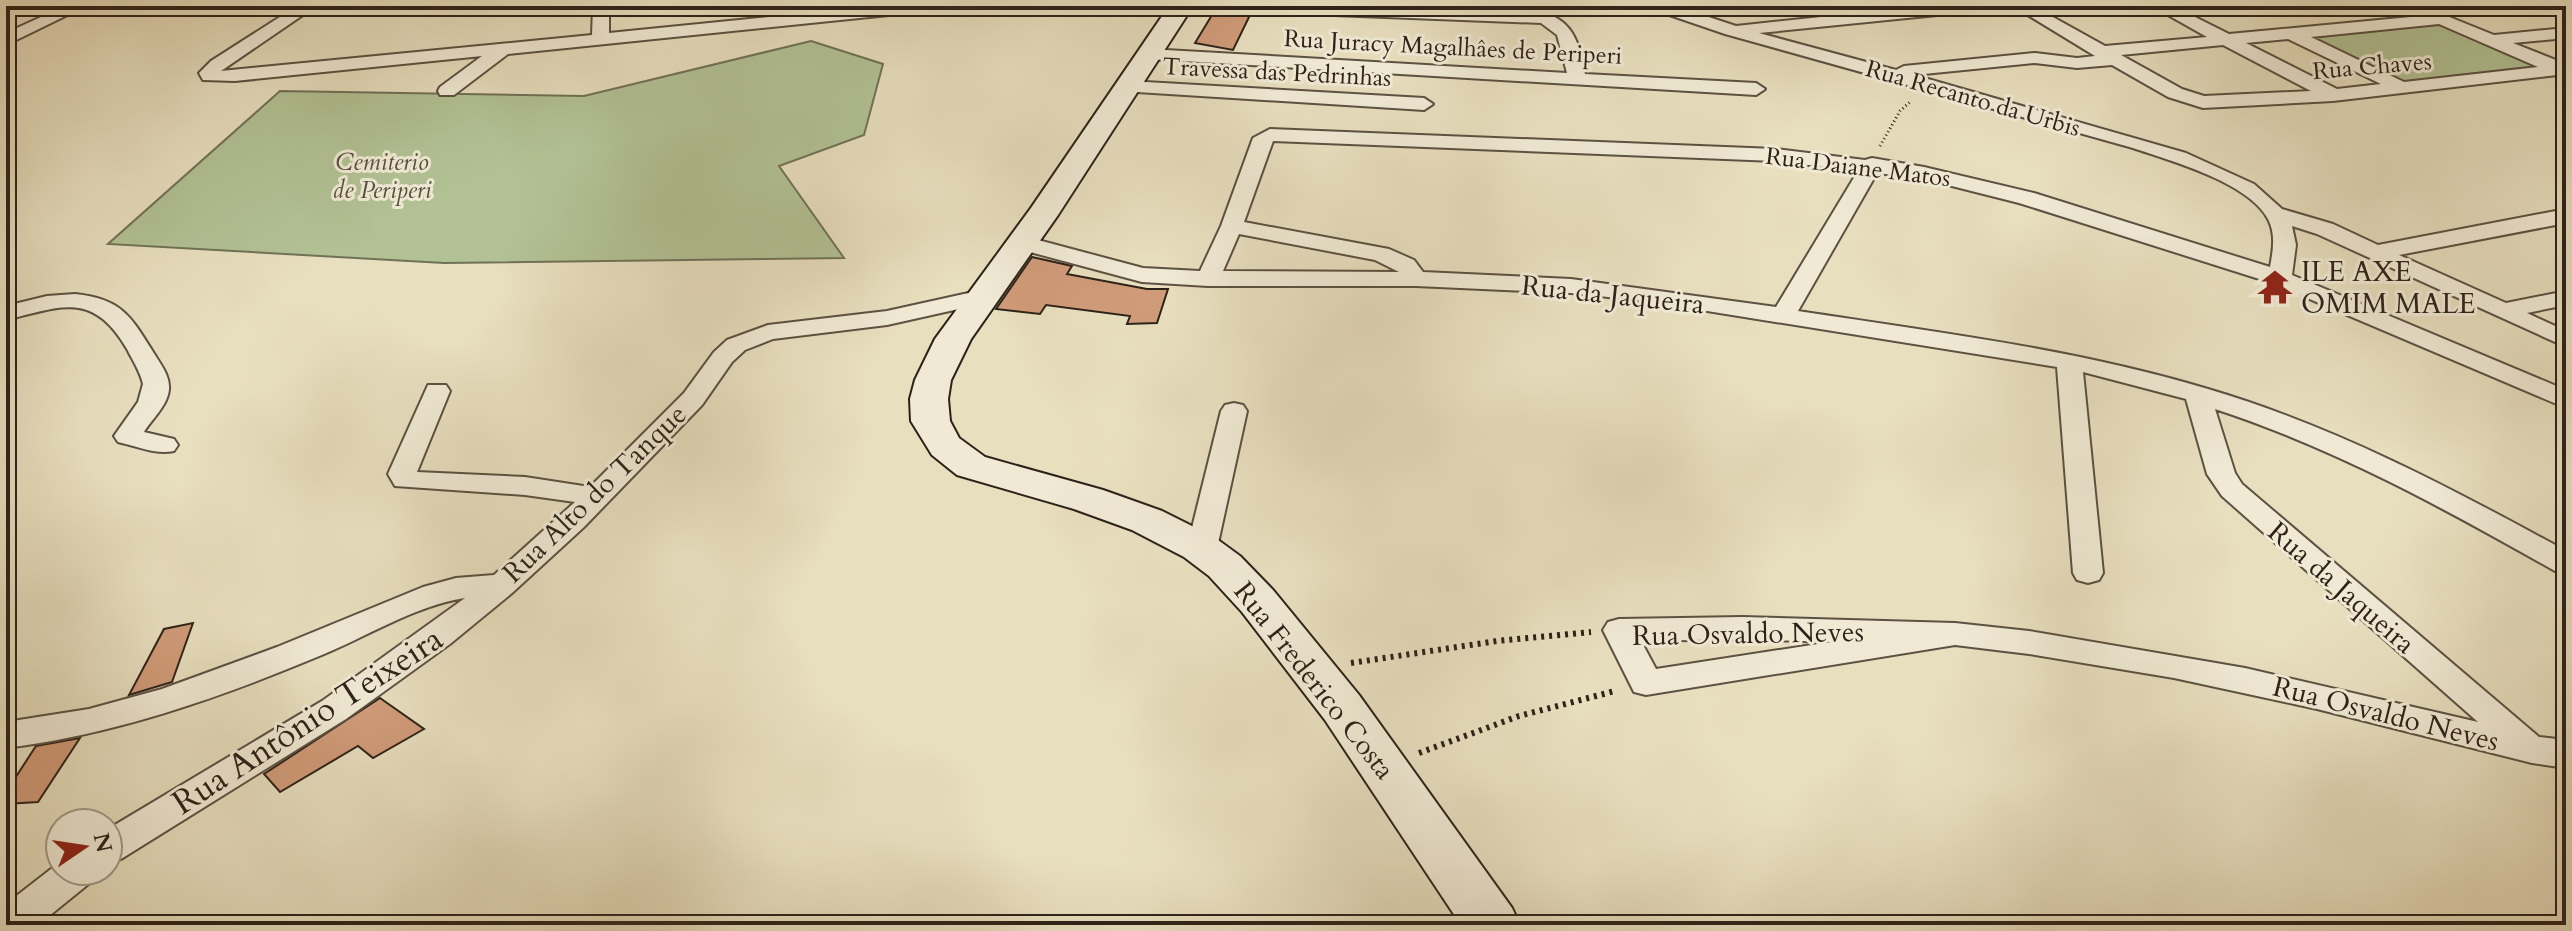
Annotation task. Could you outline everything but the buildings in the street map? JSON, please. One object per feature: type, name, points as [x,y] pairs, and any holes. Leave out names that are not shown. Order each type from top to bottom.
[{"type":"main road","name":"Rua Frederico Costa","points":[[1181,6],[1023,243],[982,297],[942,358],[928,400],[936,438],[948,453],[971,466],[1139,517],[1202,548],[1251,593],[1313,669],[1384,765],[1492,925]]},
{"type":"street","points":[[6,40],[78,6]]},
{"type":"street","points":[[308,6],[217,65],[208,73],[209,76],[600,41],[928,6]]},
{"type":"street","points":[[600,41],[601,6]]},
{"type":"street","points":[[1231,6],[1532,12],[1559,24],[1567,34],[1577,78]]},
{"type":"street","name":"Rua Recanto da Urbis","points":[[1658,6],[1731,30],[2184,159],[2248,190],[2277,214],[2313,224],[2566,340]]},
{"type":"street","points":[[1764,6],[1788,23]]},
{"type":"street","points":[[1731,30],[1977,6]]},
{"type":"street","points":[[2021,6],[2108,56]]},
{"type":"street","points":[[2160,6],[2333,95]]},
{"type":"street","points":[[2411,6],[2563,70]]},
{"type":"street","points":[[1883,73],[2035,58],[2077,63],[2227,40],[2441,19]]},
{"type":"street","points":[[2492,40],[2566,33]]},
{"type":"street","points":[[2290,34],[2404,88]]},
{"type":"street","points":[[447,91],[503,50]]},
{"type":"street","name":"Rua Chaves","points":[[2108,56],[2183,97],[2203,102],[2333,95],[2563,70]]},
{"type":"street","name":"Rua Juracy Magalhâes de Periperi","points":[[1138,71],[1427,72],[1756,89]]},
{"type":"street","name":"Travessa das Pedrinhas","points":[[1138,71],[1424,104]]},
{"type":"street","points":[[1423,140],[1427,72]]},
{"type":"street","name":"Rua Daiane Matos","points":[[1208,279],[1266,137],[1423,140],[1775,155],[1872,164],[1973,183],[2013,194],[2280,278],[2463,353],[2566,400]]},
{"type":"street","points":[[1783,316],[1872,164]]},
{"type":"street","points":[[2277,214],[2285,235],[2280,278]]},
{"type":"street","points":[[2377,252],[2566,216]]},
{"type":"street","points":[[1232,226],[1381,254],[1406,265],[1416,279]]},
{"type":"street","name":"Rua da Jaqueira","points":[[1023,243],[1142,275],[1208,279],[1416,279],[1571,286],[2069,361],[2198,394],[2261,415],[2422,484],[2566,564]]},
{"type":"street","name":"Rua Alto do Tanque","points":[[6,735],[45,732],[101,720],[235,674],[443,592],[468,587],[501,586],[553,540],[693,399],[723,357],[744,340],[768,332],[887,318],[982,297]]},
{"type":"street","points":[[2503,311],[2566,298]]},
{"type":"street","points":[[6,313],[63,301],[87,304],[113,313],[124,323],[153,373],[156,386],[150,404],[128,436],[164,445]]},
{"type":"street","points":[[2069,361],[2088,573]]},
{"type":"street","points":[[437,391],[402,474],[405,480],[552,487],[596,497]]},
{"type":"street","name":"Rua da Jaqueira","points":[[2198,394],[2221,474],[2232,490],[2549,752]]},
{"type":"street","points":[[1202,548],[1234,411]]},
{"type":"street","name":"Rua Antônio Teixeira","points":[[124,838],[334,710],[439,636],[501,586]]},
{"type":"street","name":"Rua Osvaldo Neves","points":[[1955,634],[1646,683],[1619,630],[1742,628],[1955,634],[2047,643],[2267,683],[2549,752]]},
{"type":"street","points":[[9,925],[57,887]]},
{"type":"path","points":[[1872,164],[1900,111],[1928,85]]},
{"type":"path","points":[[1367,661],[1497,641],[1619,630]]},
{"type":"path","points":[[1384,765],[1519,716],[1646,683]]},
{"type":"green space","points":[[2443,24],[2543,66],[2402,82],[2308,38]]},
{"type":"green space","name":"Cemiterio de Periperi","points":[[811,41],[883,64],[864,135],[779,166],[844,258],[444,263],[108,244],[280,91],[584,96]]},
{"type":"place","name":"ILE AXE OMIM MALE","points":[[2275,287]]}]
